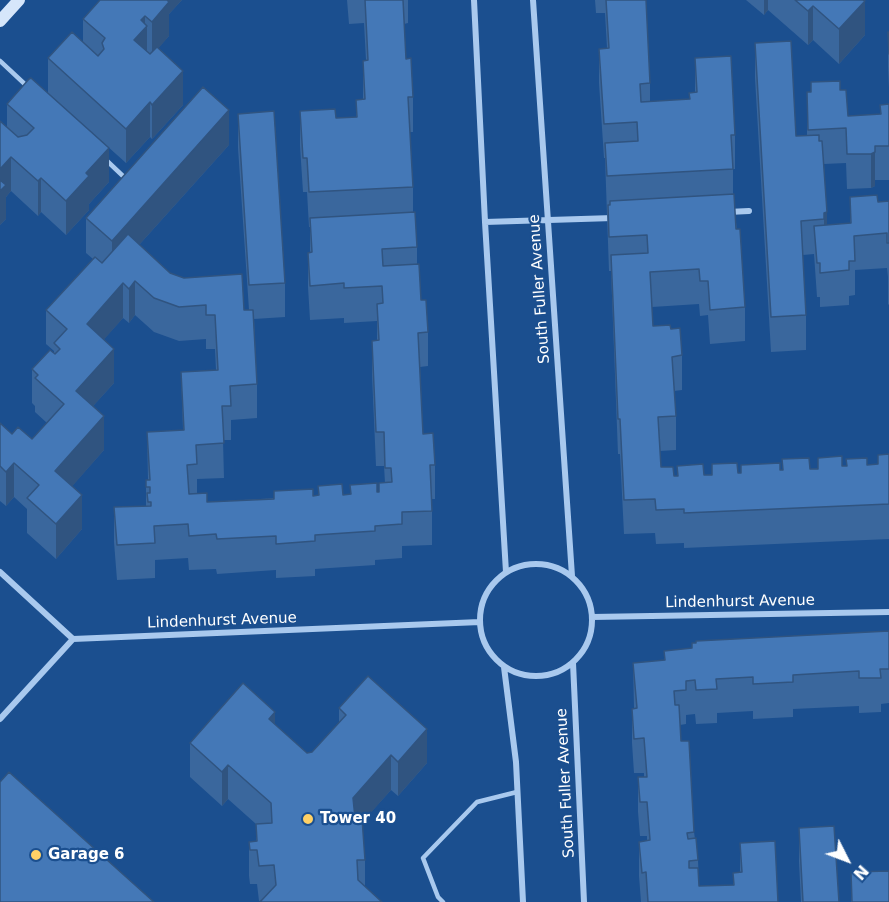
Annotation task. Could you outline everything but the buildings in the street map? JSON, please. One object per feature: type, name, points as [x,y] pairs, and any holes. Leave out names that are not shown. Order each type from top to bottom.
[{"type":"main road","points":[[0,21],[19,0]]},
{"type":"street","points":[[474,0],[506,572]]},
{"type":"street","name":"South Fuller Avenue","points":[[533,0],[572,576]]},
{"type":"street","points":[[726,212],[749,211]]},
{"type":"street","points":[[485,222],[619,217]]},
{"type":"street","points":[[536,563],[555,566],[572,576],[585,591],[592,609],[592,629],[585,648],[573,663],[555,673],[536,676],[520,674],[504,667],[484,642],[480,622],[481,609],[494,582],[506,572],[536,563]]},
{"type":"street","points":[[0,572],[73,639],[0,719]]},
{"type":"street","name":"Lindenhurst Avenue","points":[[592,617],[889,612]]},
{"type":"street","name":"Lindenhurst Avenue","points":[[73,639],[480,622]]},
{"type":"street","name":"South Fuller Avenue","points":[[573,663],[584,902]]},
{"type":"street","points":[[504,667],[516,762],[523,902]]},
{"type":"lane","points":[[0,61],[34,93]]},
{"type":"lane","points":[[98,152],[124,177]]},
{"type":"lane","points":[[443,902],[438,897],[423,858],[477,802],[517,792]]},
{"type":"place","name":"Tower 40","points":[[308,819]]},
{"type":"place","name":"Garage 6","points":[[36,855]]}]
